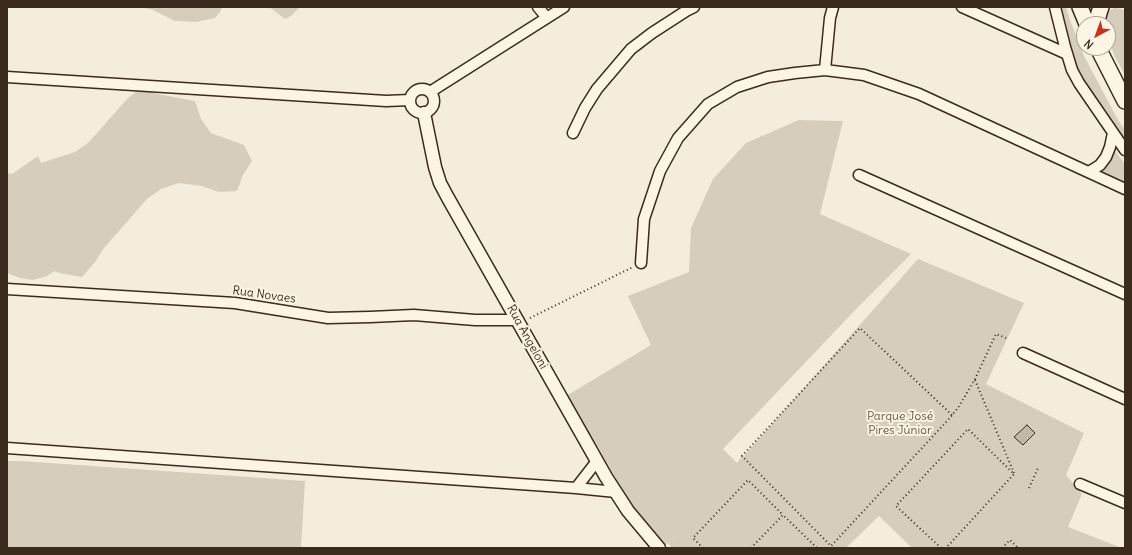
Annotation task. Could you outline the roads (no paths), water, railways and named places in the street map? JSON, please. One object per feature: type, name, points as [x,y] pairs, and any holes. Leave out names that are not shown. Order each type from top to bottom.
[{"type":"main road","points":[[1102,56],[1125,101]]},
{"type":"main road","points":[[1107,56],[1115,83]]},
{"type":"street","points":[[538,7],[547,18]]},
{"type":"street","points":[[430,92],[564,7]]},
{"type":"street","points":[[573,133],[584,108],[597,89],[632,49],[652,33],[694,7]]},
{"type":"street","points":[[825,70],[830,18],[833,7]]},
{"type":"street","points":[[962,7],[1067,54]]},
{"type":"street","points":[[1056,7],[1072,70],[1079,83],[1125,150]]},
{"type":"street","points":[[641,264],[644,219],[660,171],[678,138],[708,104],[737,87],[768,77],[825,70],[864,75],[919,94],[1125,189]]},
{"type":"street","points":[[7,77],[386,101],[410,100]]},
{"type":"street","points":[[420,89],[425,89],[430,92],[434,100],[431,108],[424,112],[415,111],[410,104],[412,94],[420,89]]},
{"type":"street","name":"Rua Angeloni","points":[[424,112],[435,167],[440,183],[597,461],[628,512],[659,548]]},
{"type":"street","points":[[1089,172],[1100,164],[1106,157],[1113,133]]},
{"type":"street","points":[[859,175],[1125,294]]},
{"type":"street","name":"Rua Novaes","points":[[7,289],[235,303],[328,318],[414,315],[519,322]]},
{"type":"street","points":[[1023,353],[1125,399]]},
{"type":"street","points":[[7,448],[616,492]]},
{"type":"street","points":[[576,488],[597,461]]},
{"type":"street","points":[[1080,484],[1125,503]]},
{"type":"park label","name":"Parque José Pires Júnior","points":[[900,424]]}]
